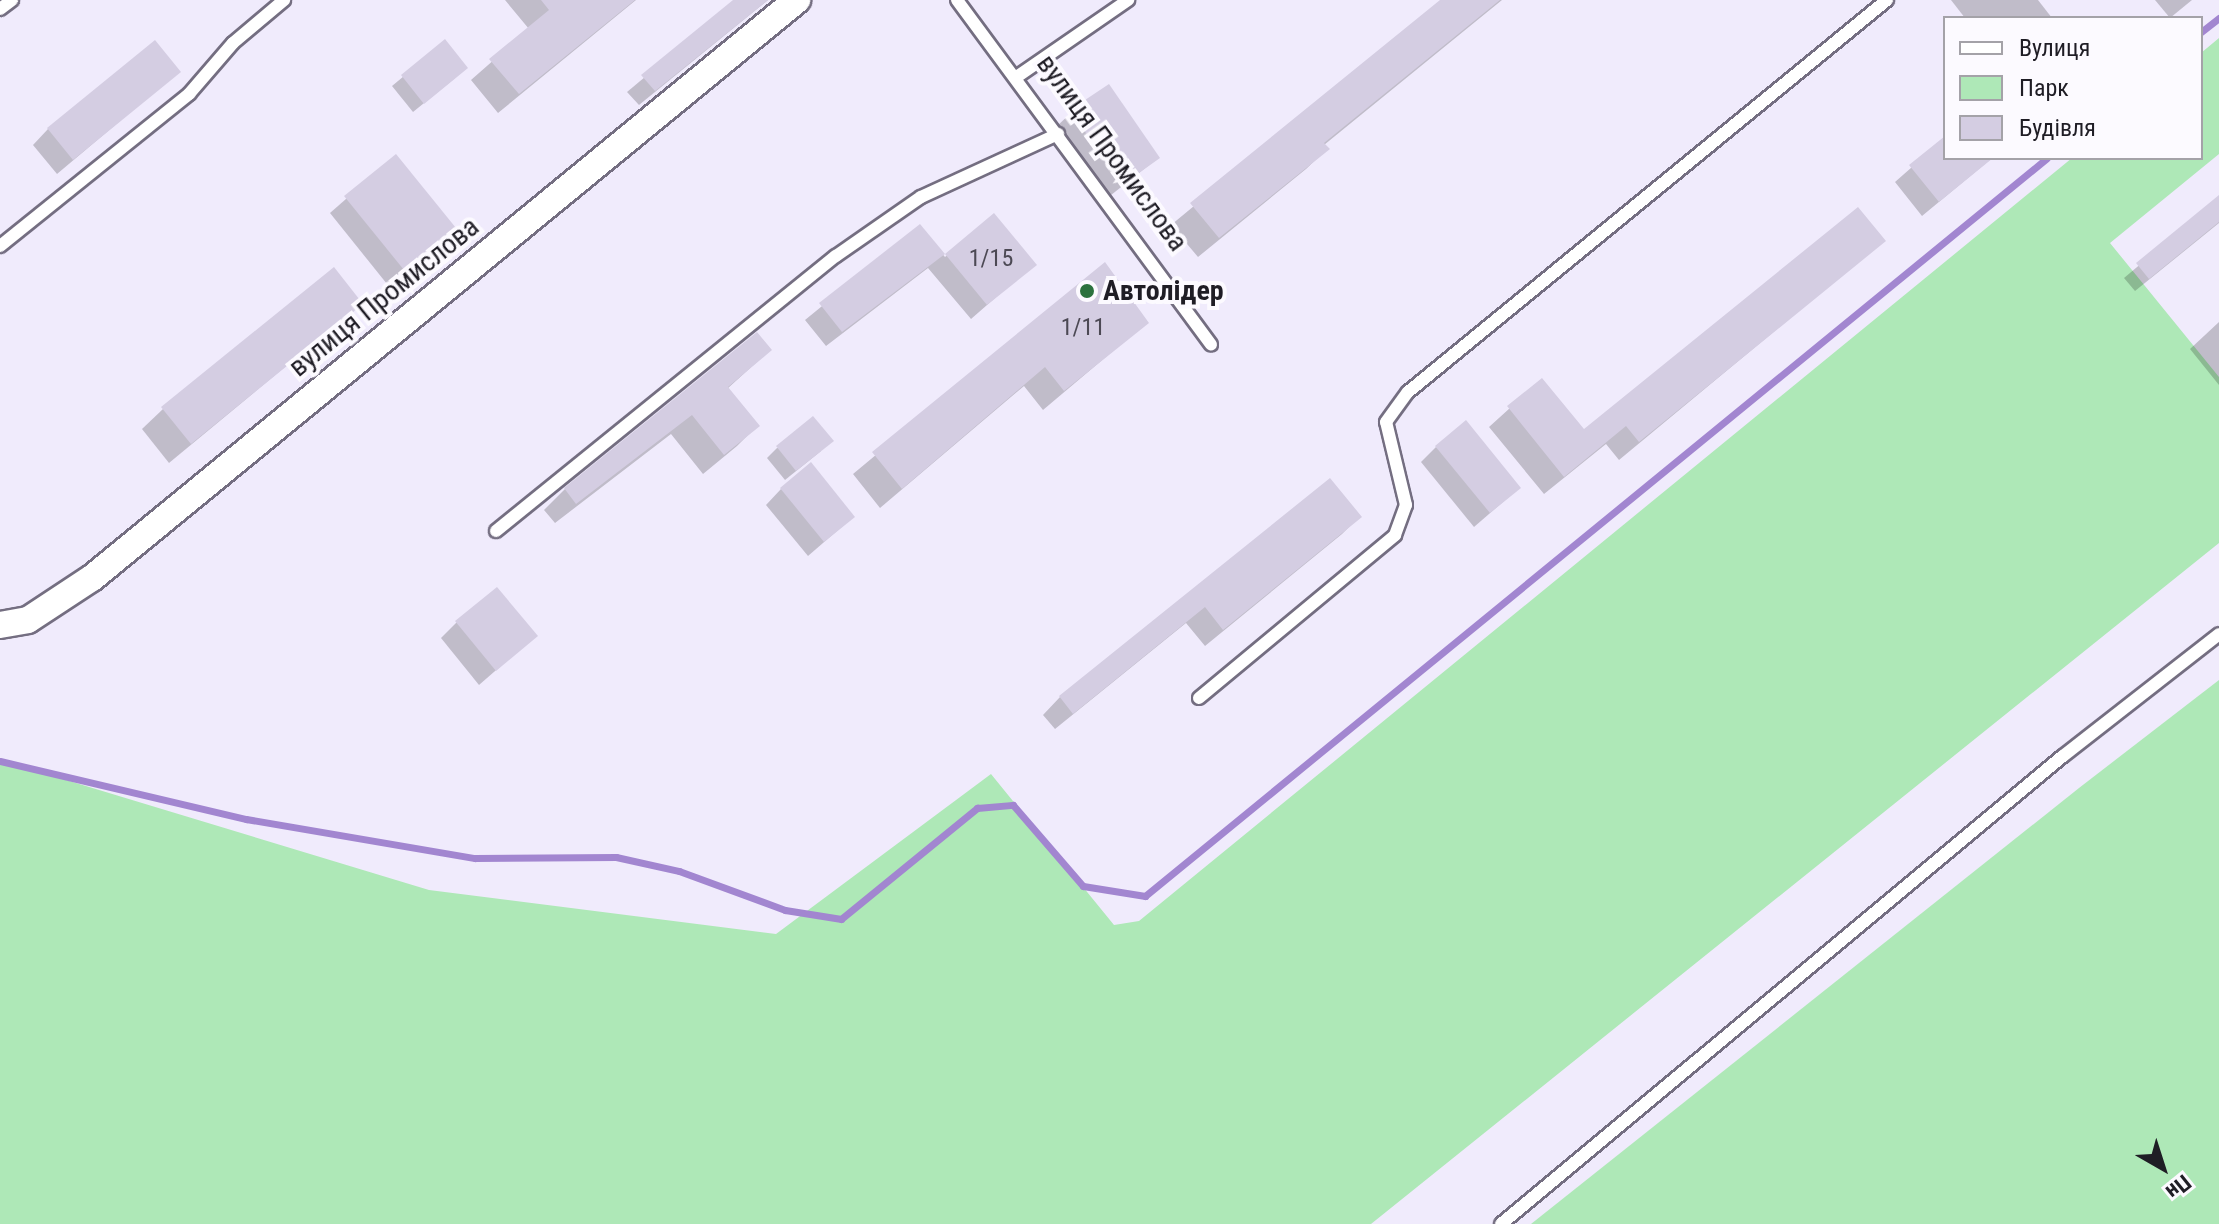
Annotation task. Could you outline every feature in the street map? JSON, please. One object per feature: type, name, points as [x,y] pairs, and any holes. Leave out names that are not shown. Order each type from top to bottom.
[{"type":"street","name":"вулиця Промислова","points":[[0,625],[28,620],[92,578],[797,0]]},
{"type":"lane","points":[[0,9],[12,0]]},
{"type":"lane","points":[[0,246],[189,94],[233,43],[284,0]]},
{"type":"lane","name":"вулиця Промислова","points":[[957,0],[1018,76],[1211,345]]},
{"type":"lane","points":[[1018,76],[1128,0]]},
{"type":"lane","points":[[1199,698],[1395,535],[1406,505],[1386,422],[1408,392],[1887,0]]},
{"type":"lane","points":[[496,531],[836,256],[921,197],[1058,134]]},
{"type":"lane","points":[[1501,1224],[2063,756],[2219,634]]},
{"type":"green space","points":[[2219,38],[2219,154],[2110,243],[2219,377],[2219,543],[1371,1224],[0,1224],[0,760],[429,890],[776,934],[991,774],[1114,925],[1139,921],[2070,160],[2203,160],[2203,51]]},
{"type":"green space","points":[[2219,680],[2219,1224],[1531,1224],[2079,788]]},
{"type":"building","points":[[541,0],[635,0],[519,94],[489,59],[549,10]]},
{"type":"building","points":[[733,0],[768,0],[655,91],[641,75]]},
{"type":"building","points":[[1440,0],[1500,0],[1324,143],[1330,149],[1219,238],[1190,203]]},
{"type":"building","points":[[445,39],[468,68],[424,104],[401,75]]},
{"type":"building","points":[[155,40],[181,72],[73,160],[47,128]]},
{"type":"building","points":[[1109,84],[1160,158],[1122,185],[1070,110]]},
{"type":"building","points":[[1943,138],[1943,160],[1991,160],[1939,202],[1909,165]]},
{"type":"building","points":[[396,154],[456,228],[404,270],[344,196]]},
{"type":"building","points":[[2219,195],[2219,222],[2149,279],[2136,263]]},
{"type":"building","points":[[1858,207],[1886,241],[1639,442],[1626,426],[1564,477],[1507,406],[1542,378],[1584,429]]},
{"type":"building","points":[[994,213],[1037,265],[987,305],[945,254]]},
{"type":"building","points":[[920,224],[945,254],[842,332],[819,303]]},
{"type":"building","points":[[1105,262],[1149,323],[1064,391],[1045,367],[902,489],[872,452]]},
{"type":"building","points":[[334,267],[363,304],[191,444],[161,407]]},
{"type":"building","points":[[757,332],[772,350],[728,387],[760,426],[724,455],[692,415],[576,504],[564,488]]},
{"type":"building","points":[[813,416],[834,441],[796,471],[776,446]]},
{"type":"building","points":[[1466,420],[1521,488],[1490,513],[1435,446]]},
{"type":"building","points":[[811,462],[855,517],[824,542],[780,488]]},
{"type":"building","points":[[1330,478],[1362,517],[1223,630],[1205,607],[1073,714],[1059,696]]},
{"type":"building","points":[[497,587],[538,636],[496,671],[455,621]]},
{"type":"waterway","points":[[2203,30],[2219,18]]},
{"type":"waterway","points":[[0,761],[246,819],[475,858],[616,857],[679,871],[785,910],[841,919],[977,808],[1013,805],[1083,886],[1145,896],[2045,160]]},
{"type":"place","name":"Автолідер","points":[[1087,291]]}]
